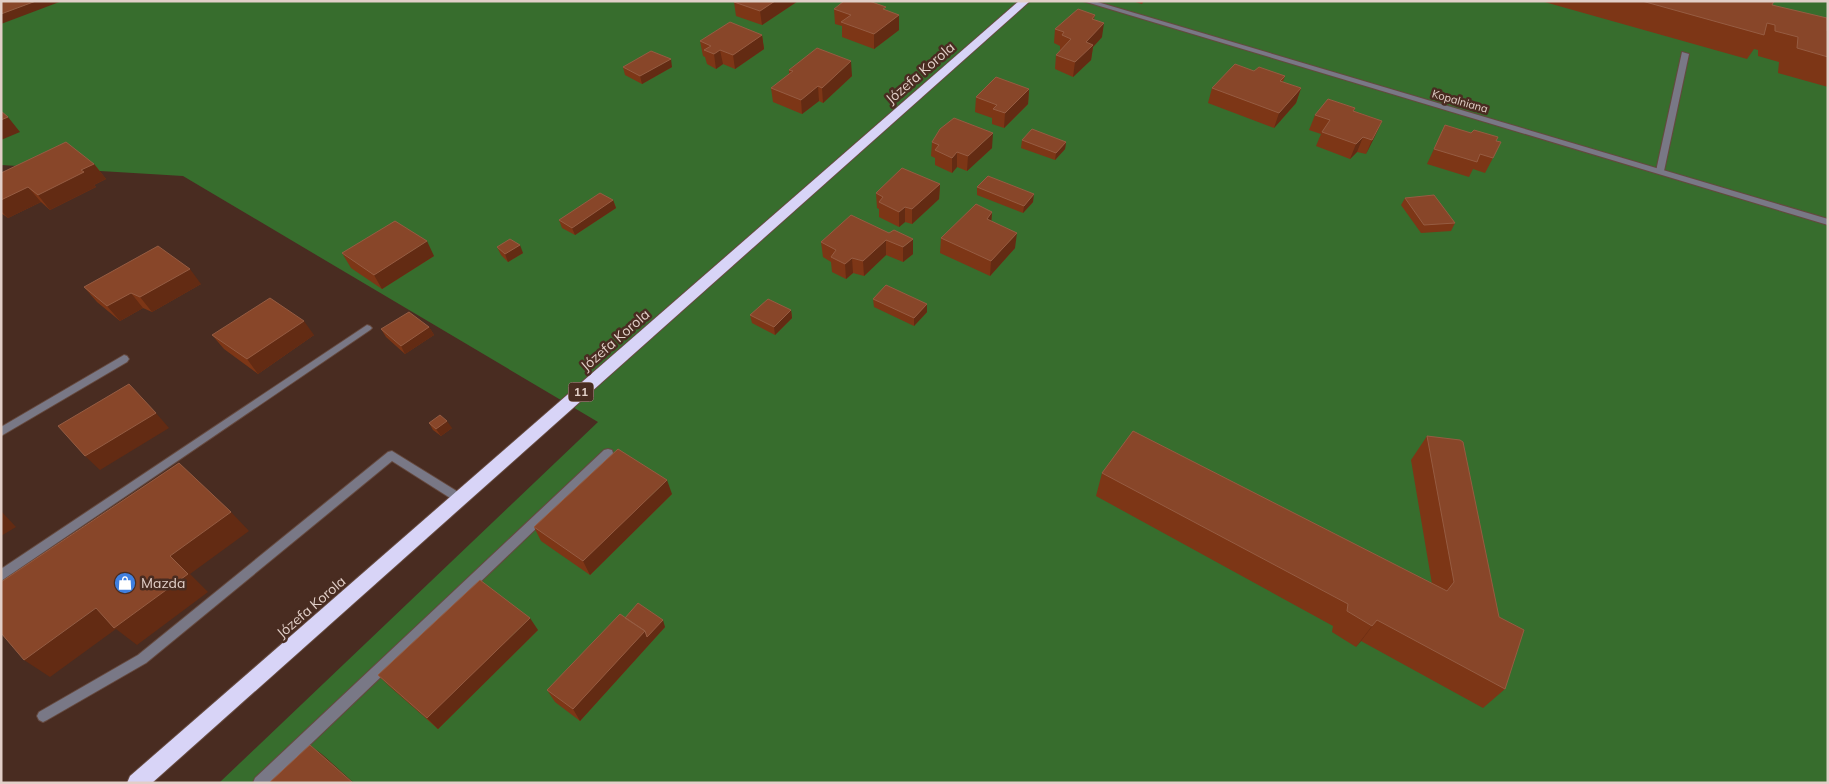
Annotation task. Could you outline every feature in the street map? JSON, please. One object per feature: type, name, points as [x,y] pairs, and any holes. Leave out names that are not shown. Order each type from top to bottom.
[{"type":"highway","name":"Józefa Korola","points":[[137,783],[1025,1]]},
{"type":"street","name":"Kopalniana","points":[[1086,1],[1828,222]]},
{"type":"street","points":[[1660,171],[1685,54]]},
{"type":"street","points":[[1,576],[367,328]]},
{"type":"street","points":[[1,432],[124,359]]},
{"type":"street","points":[[260,783],[608,453]]},
{"type":"street","points":[[43,716],[142,660],[392,455],[460,498]]},
{"type":"green space","points":[[1,1],[1828,1],[1828,783],[219,783],[598,422],[183,176],[1,165]]},
{"type":"building","points":[[1,1],[36,1],[1,14]]},
{"type":"building","points":[[735,1],[775,1],[760,11]]},
{"type":"building","points":[[844,1],[869,1],[886,7],[883,9],[899,15],[874,34],[841,22],[851,15],[834,9]]},
{"type":"building","points":[[1642,1],[1774,1],[1772,5],[1827,18],[1828,57],[1797,48],[1798,37],[1775,31],[1775,25],[1767,23],[1764,35]]},
{"type":"building","points":[[1078,9],[1095,15],[1092,19],[1104,23],[1086,42],[1093,45],[1075,62],[1056,55],[1071,39],[1062,35],[1064,32],[1055,29]]},
{"type":"building","points":[[730,22],[762,35],[733,55],[720,50],[714,54],[704,50],[711,46],[700,41]]},
{"type":"building","points":[[817,48],[851,61],[822,88],[818,86],[801,100],[771,88],[793,71],[789,70]]},
{"type":"building","points":[[651,51],[671,59],[640,76],[623,67]]},
{"type":"building","points":[[1235,64],[1254,71],[1259,67],[1285,76],[1280,81],[1301,88],[1279,113],[1212,88]]},
{"type":"building","points":[[996,77],[1029,89],[1005,113],[993,109],[997,105],[976,97]]},
{"type":"building","points":[[1328,99],[1355,108],[1353,111],[1382,121],[1372,140],[1363,137],[1356,144],[1322,132],[1330,120],[1315,115]]},
{"type":"building","points":[[1,111],[8,117],[1,120]]},
{"type":"building","points":[[954,118],[993,133],[968,156],[957,152],[952,158],[935,150],[939,145],[932,142],[940,129]]},
{"type":"building","points":[[1445,125],[1471,133],[1474,130],[1498,137],[1496,141],[1501,142],[1493,158],[1480,154],[1477,162],[1434,149]]},
{"type":"building","points":[[1032,129],[1066,142],[1056,153],[1022,140]]},
{"type":"building","points":[[66,142],[94,164],[81,170],[84,172],[38,195],[28,187],[1,200],[1,173]]},
{"type":"building","points":[[902,168],[940,184],[912,209],[905,207],[899,212],[879,202],[883,197],[876,193]]},
{"type":"building","points":[[988,176],[1034,194],[1024,206],[977,187]]},
{"type":"building","points":[[600,193],[613,200],[572,228],[559,220]]},
{"type":"building","points":[[1434,195],[1455,223],[1424,225],[1405,198]]},
{"type":"building","points":[[976,204],[992,212],[987,219],[1017,233],[991,261],[941,238]]},
{"type":"building","points":[[851,215],[889,233],[894,230],[913,239],[903,247],[886,240],[863,261],[852,258],[845,264],[831,257],[836,250],[821,242]]},
{"type":"building","points":[[395,221],[427,241],[374,275],[342,253]]},
{"type":"building","points":[[510,239],[520,245],[505,254],[497,247]]},
{"type":"building","points":[[158,246],[190,269],[140,297],[131,293],[107,306],[84,287]]},
{"type":"building","points":[[886,285],[927,304],[914,318],[873,299]]},
{"type":"building","points":[[270,298],[304,321],[247,359],[212,335]]},
{"type":"building","points":[[768,299],[791,310],[774,327],[750,315]]},
{"type":"building","points":[[409,312],[429,327],[401,346],[381,329]]},
{"type":"building","points":[[129,384],[156,413],[85,456],[58,426]]},
{"type":"building","points":[[440,415],[447,421],[436,429],[429,423]]},
{"type":"building","points":[[1133,431],[1447,591],[1454,582],[1427,436],[1463,442],[1499,617],[1524,630],[1505,689],[1377,620],[1372,626],[1347,611],[1348,604],[1102,473]]},
{"type":"building","points":[[618,449],[667,480],[583,561],[534,527]]},
{"type":"building","name":"Mazda","points":[[179,463],[231,512],[170,556],[188,574],[114,628],[96,608],[24,660],[1,633],[1,582]]},
{"type":"building","points":[[480,580],[530,618],[427,718],[378,675]]},
{"type":"building","points":[[638,603],[663,620],[647,637],[645,631],[625,618]]},
{"type":"building","points":[[620,614],[645,631],[573,709],[547,690]]},
{"type":"building","points":[[310,745],[353,783],[269,783]]},
{"type":"place","name":"Mazda","points":[[125,583]]}]
